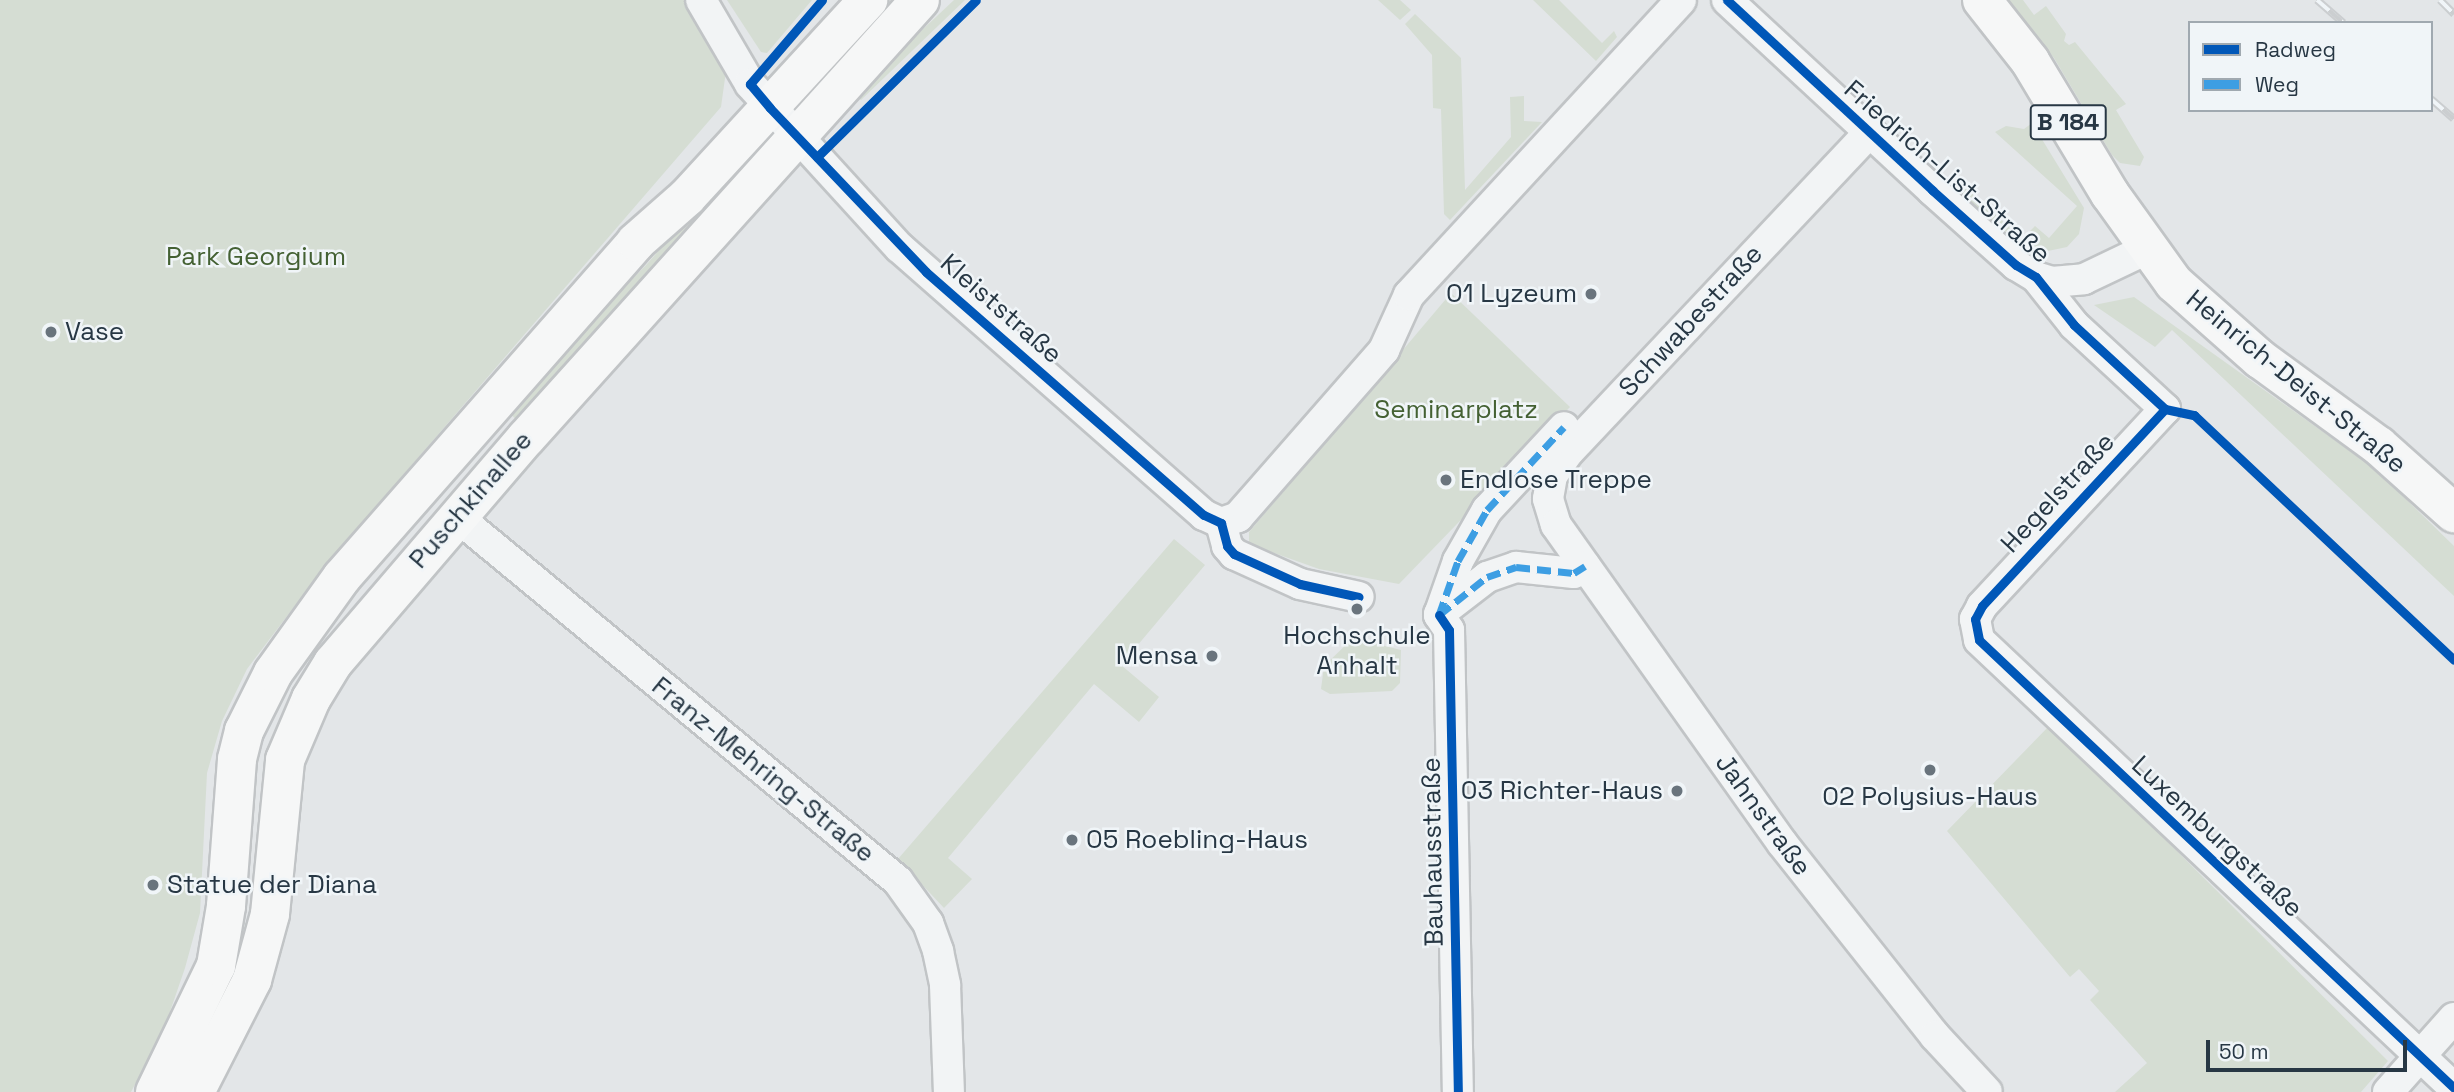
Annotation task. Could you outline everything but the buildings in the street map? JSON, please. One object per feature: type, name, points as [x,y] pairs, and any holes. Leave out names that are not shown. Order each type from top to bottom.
[{"type":"main road","name":"Puschkinallee","points":[[155,1092],[216,966],[226,906],[237,759],[244,731],[273,673],[342,577],[636,242],[687,197],[868,0]]},
{"type":"main road","name":"Puschkinallee","points":[[195,1092],[234,1020],[262,947],[270,914],[285,760],[297,726],[333,663],[365,620],[456,516],[920,0]]},
{"type":"main road","name":"Heinrich-Deist-Straße","points":[[1982,0],[2030,61],[2147,249],[2205,313],[2378,446],[2454,513]]},
{"type":"street","name":"Kleiststraße","points":[[701,0],[750,84],[926,272],[1204,515],[1221,523]]},
{"type":"street","points":[[1359,597],[1300,584],[1234,554],[1227,546],[1221,523],[1238,517],[1384,350],[1409,295],[1681,0]]},
{"type":"street","name":"Friedrich-List-Straße","points":[[1727,0],[1868,133],[2016,265],[2036,276],[2074,325],[2165,408]]},
{"type":"street","name":"Schwabestraße","points":[[1556,525],[1548,499],[1558,465],[1868,133]]},
{"type":"street","points":[[2036,276],[2052,282],[2084,279],[2147,249]]},
{"type":"street","name":"Hegelstraße","points":[[1982,606],[2165,408]]},
{"type":"street","points":[[1439,615],[1458,561],[1488,510],[1564,427]]},
{"type":"street","name":"Franz-Mehring-Straße","points":[[456,516],[898,881],[928,923],[938,951],[946,985],[949,1092]]},
{"type":"street","name":"Jahnstraße","points":[[1556,525],[1805,874],[1936,1036],[1987,1092]]},
{"type":"street","points":[[1439,615],[1487,577],[1516,567],[1574,573],[1585,566]]},
{"type":"street","name":"Luxemburgstraße","points":[[1982,606],[1975,627],[1983,645],[2454,1088]]},
{"type":"street","name":"Bauhausstraße","points":[[1439,615],[1449,630],[1458,1092]]},
{"type":"street","points":[[2388,1092],[2454,1018]]},
{"type":"green space","name":"Park Georgium","points":[[0,0],[690,0],[727,64],[721,107],[328,562],[247,669],[222,721],[207,773],[200,913],[185,968],[164,1029],[131,1092],[0,1092]]},
{"type":"green space","points":[[727,0],[812,0],[767,53],[761,52]]},
{"type":"green space","points":[[954,0],[965,0],[861,100],[854,94]]},
{"type":"green space","points":[[1378,0],[1400,0],[1411,10],[1400,20]]},
{"type":"green space","points":[[1533,0],[1559,0],[1602,43],[1614,31],[1617,37],[1596,61]]},
{"type":"green space","points":[[2008,0],[2023,0],[2034,15],[2046,6],[2066,34],[2064,41],[2069,45],[2075,42],[2126,104],[2116,110],[2144,157],[2140,166],[2120,163],[2112,155],[2054,58]]},
{"type":"green space","points":[[1415,14],[1461,58],[1465,190],[1511,137],[1510,97],[1524,96],[1524,121],[1542,122],[1450,220],[1444,214],[1441,109],[1433,108],[1432,55],[1405,24]]},
{"type":"green space","points":[[2032,123],[2084,208],[2079,234],[2067,247],[2048,251],[2016,240],[1951,189],[1950,184],[1954,177],[2022,239],[2035,226],[2049,238],[2077,206],[1995,132],[2006,126],[2024,129]]},
{"type":"green space","points":[[734,164],[746,173],[521,424],[506,410],[647,264]]},
{"type":"green space","name":"Seminarplatz","points":[[1451,293],[1570,407],[1399,584],[1319,569],[1249,544],[1249,532]]},
{"type":"green space","points":[[2134,297],[2375,469],[2454,546],[2454,596],[2172,330],[2155,347],[2094,305]]},
{"type":"green space","points":[[1174,539],[1205,565],[1121,665],[1159,697],[1139,722],[1094,684],[948,858],[972,879],[944,908],[898,859]]},
{"type":"green space","points":[[1353,638],[1401,650],[1400,683],[1392,691],[1330,694],[1321,689],[1324,666]]},
{"type":"green space","points":[[2050,725],[2388,1061],[2361,1092],[2115,1092],[2147,1063],[2090,1000],[2099,991],[2079,969],[2070,977],[1947,831]]},
{"type":"railway","points":[[2317,0],[2341,21]]},
{"type":"railway","points":[[2440,0],[2454,14]]},
{"type":"railway","points":[[2433,101],[2454,119]]},
{"type":"marked path","points":[[1439,615],[1458,561],[1487,510],[1564,427]]},
{"type":"marked path","points":[[1439,615],[1487,577],[1516,567],[1574,573],[1585,566]]},
{"type":"cycle path","points":[[822,0],[750,84],[770,108],[926,272],[1204,515],[1221,523],[1227,546],[1234,554],[1300,584],[1359,597]]},
{"type":"cycle path","points":[[817,157],[976,0]]},
{"type":"cycle path","points":[[1727,0],[1932,190],[2016,265],[2036,277],[2074,325],[2165,409]]},
{"type":"cycle path","points":[[2165,409],[1982,606],[1975,619],[1979,640],[2454,1088]]},
{"type":"cycle path","points":[[2165,409],[2194,415],[2454,660]]},
{"type":"cycle path","points":[[1439,615],[1449,630],[1458,1092]]},
{"type":"place","name":"01 Lyzeum","points":[[1591,294]]},
{"type":"place","name":"Vase","points":[[51,332]]},
{"type":"place","name":"Endlose Treppe","points":[[1446,480]]},
{"type":"place","name":"Hochschule Anhalt","points":[[1357,609]]},
{"type":"place","name":"Mensa","points":[[1212,656]]},
{"type":"place","name":"02 Polysius-Haus","points":[[1930,770]]},
{"type":"place","name":"03 Richter-Haus","points":[[1677,791]]},
{"type":"place","name":"05 Roebling-Haus","points":[[1072,840]]},
{"type":"place","name":"Statue der Diana","points":[[153,885]]}]
